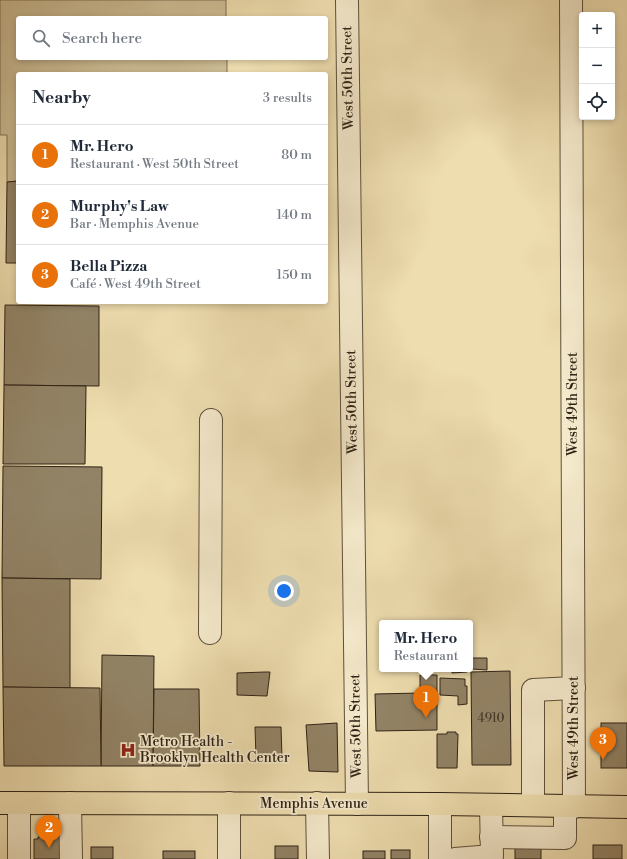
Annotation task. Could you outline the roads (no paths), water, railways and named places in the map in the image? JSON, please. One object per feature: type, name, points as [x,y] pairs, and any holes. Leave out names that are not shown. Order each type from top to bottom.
[{"type":"main road","name":"Memphis Avenue","points":[[10,803],[440,804],[627,807]]},
{"type":"street","name":"West 50th Street","points":[[347,0],[357,804]]},
{"type":"street","name":"West 49th Street","points":[[491,837],[565,838],[569,807],[574,688],[572,0]]},
{"type":"street","points":[[210,633],[211,420]]},
{"type":"street","points":[[533,805],[533,690],[574,688]]},
{"type":"street","points":[[10,803],[19,859]]},
{"type":"street","points":[[70,803],[71,859]]},
{"type":"street","points":[[229,803],[229,859]]},
{"type":"street","points":[[317,804],[318,859]]},
{"type":"street","points":[[440,804],[440,859]]},
{"type":"street","points":[[455,859],[492,856],[490,805]]},
{"type":"place","name":"Mr. Hero","points":[[426,718]]},
{"type":"place","name":"Metro Health - Brooklyn Health Center","points":[[128,750]]},
{"type":"place","name":"Bella Pizza","points":[[603,760]]},
{"type":"place","name":"Murphy's Law","points":[[49,848]]}]
